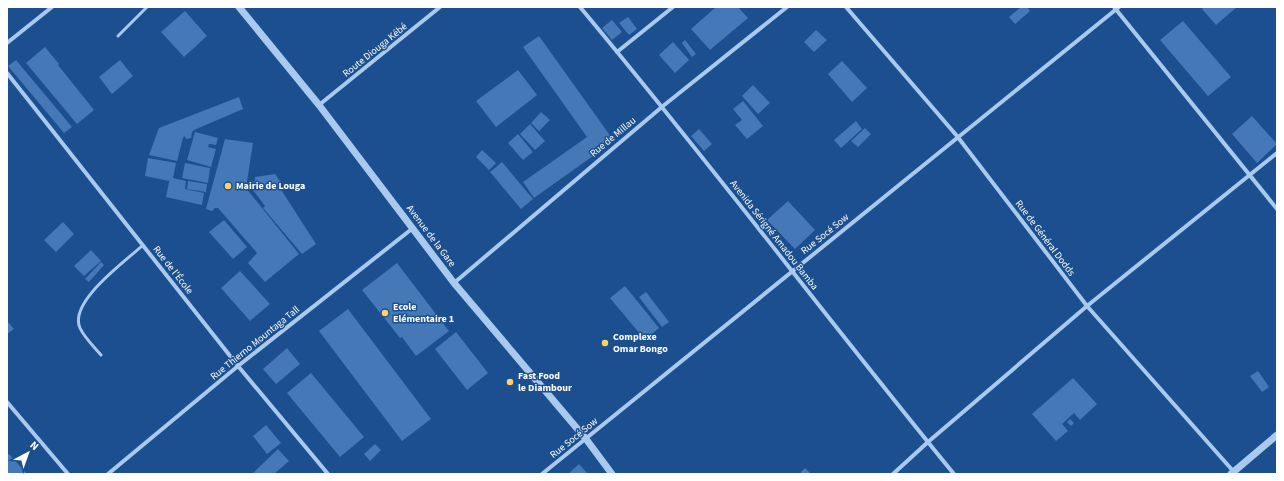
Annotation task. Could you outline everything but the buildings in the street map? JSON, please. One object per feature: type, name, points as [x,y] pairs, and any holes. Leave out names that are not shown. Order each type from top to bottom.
[{"type":"street","points":[[7,43],[52,7]]},
{"type":"street","name":"Avenue de la Gare","points":[[239,7],[319,106],[414,228],[454,283],[586,439],[612,474]]},
{"type":"street","name":"Route Diouga Kébé","points":[[319,106],[440,7]]},
{"type":"street","name":"Avenida Sérigné Amadou Bamba","points":[[580,7],[662,106],[792,272],[954,474]]},
{"type":"street","points":[[617,52],[673,7]]},
{"type":"street","name":"Rue de Millau","points":[[454,283],[662,106],[786,7]]},
{"type":"street","name":"Rue de Général Dodds","points":[[846,7],[957,136],[1087,306],[1233,473]]},
{"type":"street","points":[[1116,8],[1277,209]]},
{"type":"street","name":"Rue Socé Sow","points":[[542,474],[1116,8]]},
{"type":"street","name":"Rue de l'École","points":[[7,73],[238,366],[328,474]]},
{"type":"street","points":[[893,474],[928,442],[1087,306],[1277,152]]},
{"type":"street","name":"Rue Thierno Mountaga Tall","points":[[108,474],[238,366],[414,228]]},
{"type":"street","points":[[7,402],[68,474]]},
{"type":"street","points":[[1233,473],[1277,435]]},
{"type":"lane","points":[[118,36],[147,7]]},
{"type":"lane","points":[[101,355],[79,327],[79,311],[87,297],[143,246]]},
{"type":"place","name":"Mairie de Louga","points":[[228,186]]},
{"type":"place","name":"Ecole Elémentaire 1","points":[[385,313]]},
{"type":"place","name":"Complexe Omar Bongo","points":[[605,343]]},
{"type":"place","name":"Fast Food le Diambour","points":[[510,382]]}]
